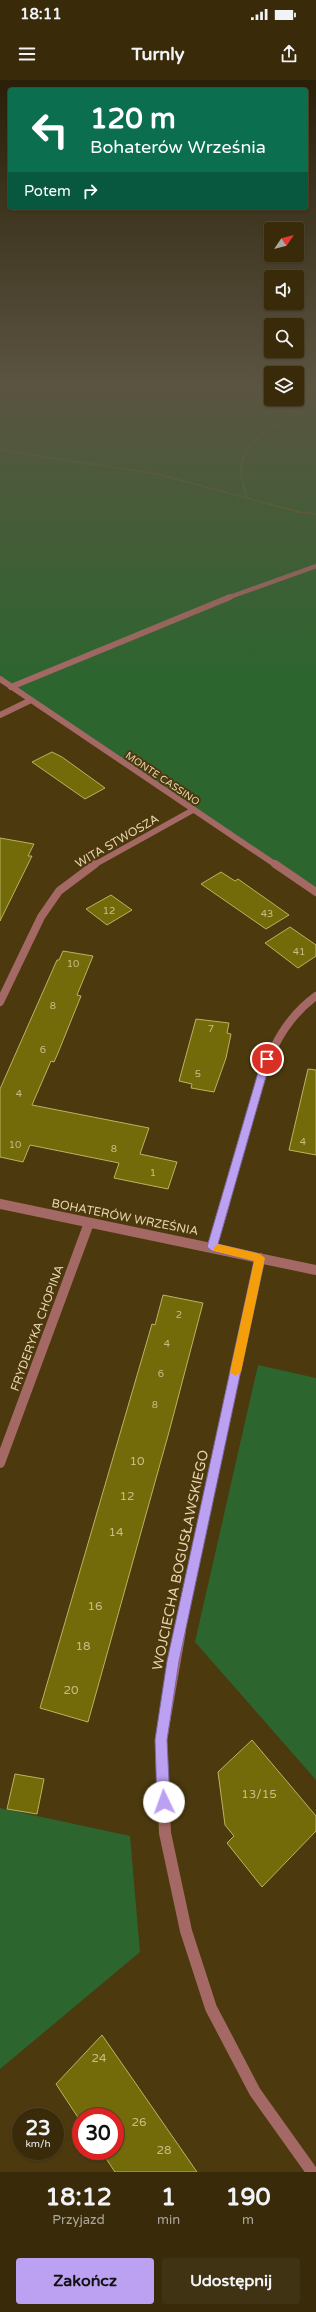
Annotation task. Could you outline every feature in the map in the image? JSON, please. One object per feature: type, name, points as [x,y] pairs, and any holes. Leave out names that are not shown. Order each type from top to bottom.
[{"type":"street","points":[[11,687],[212,603],[316,566]]},
{"type":"street","name":"MONTE CASSINO","points":[[0,679],[316,892]]},
{"type":"street","points":[[0,715],[31,700]]},
{"type":"street","name":"WITA STWOSZA","points":[[0,1002],[41,917],[59,891],[87,869],[193,810]]},
{"type":"street","points":[[212,1247],[267,1059],[280,1029],[306,1003],[316,996]]},
{"type":"street","name":"BOHATERÓW WRZEŚNIA","points":[[0,1204],[212,1247],[316,1270]]},
{"type":"street","name":"FRYDERYKA CHOPINA","points":[[0,1463],[89,1223]]},
{"type":"street","name":"WOJCIECHA BOGUSŁAWSKIEGO","points":[[260,1258],[173,1661],[161,1740],[165,1833],[186,1931],[211,2008],[255,2092],[312,2172]]},
{"type":"path","points":[[189,483],[298,512],[316,514]]},
{"type":"path","points":[[244,483],[247,498]]},
{"type":"green space","points":[[0,483],[316,483],[316,892],[0,678]]},
{"type":"green space","points":[[258,1365],[316,1378],[316,1780],[195,1642]]},
{"type":"green space","points":[[0,1808],[130,1836],[140,1952],[0,2069]]},
{"type":"building","points":[[52,752],[62,757],[105,788],[85,799],[32,762]]},
{"type":"building","points":[[0,838],[34,844],[28,856],[32,856],[0,921]]},
{"type":"building","points":[[221,872],[235,881],[238,879],[289,915],[266,929],[201,884]]},
{"type":"building","points":[[111,895],[132,910],[107,925],[86,909]]},
{"type":"building","points":[[290,927],[316,945],[316,956],[298,968],[265,943]]},
{"type":"building","points":[[63,951],[93,956],[77,995],[81,996],[58,1053],[54,1062],[51,1061],[32,1105],[149,1128],[140,1154],[177,1162],[168,1189],[114,1178],[119,1163],[30,1145],[23,1162],[0,1157],[0,1089],[57,960],[59,960]]},
{"type":"building","points":[[196,1019],[229,1023],[227,1033],[231,1034],[226,1058],[214,1092],[191,1088],[192,1084],[179,1081]]},
{"type":"building","points":[[308,1069],[316,1070],[316,1155],[289,1150]]},
{"type":"building","points":[[163,1295],[203,1303],[169,1432],[88,1722],[40,1708],[152,1324],[155,1325]]},
{"type":"building","points":[[252,1740],[316,1816],[316,1831],[262,1887],[227,1843],[234,1836],[225,1825],[218,1772]]},
{"type":"building","points":[[15,1774],[44,1779],[37,1814],[7,1809]]},
{"type":"building","points":[[102,2035],[197,2172],[115,2172],[107,2160],[124,2160],[124,2108],[72,2108],[56,2084]]},
{"type":"slow traffic","points":[[218,1248],[260,1258],[235,1372]]},
{"type":"route","points":[[164,1802],[161,1740],[173,1661],[260,1258],[212,1247],[267,1059]]}]
